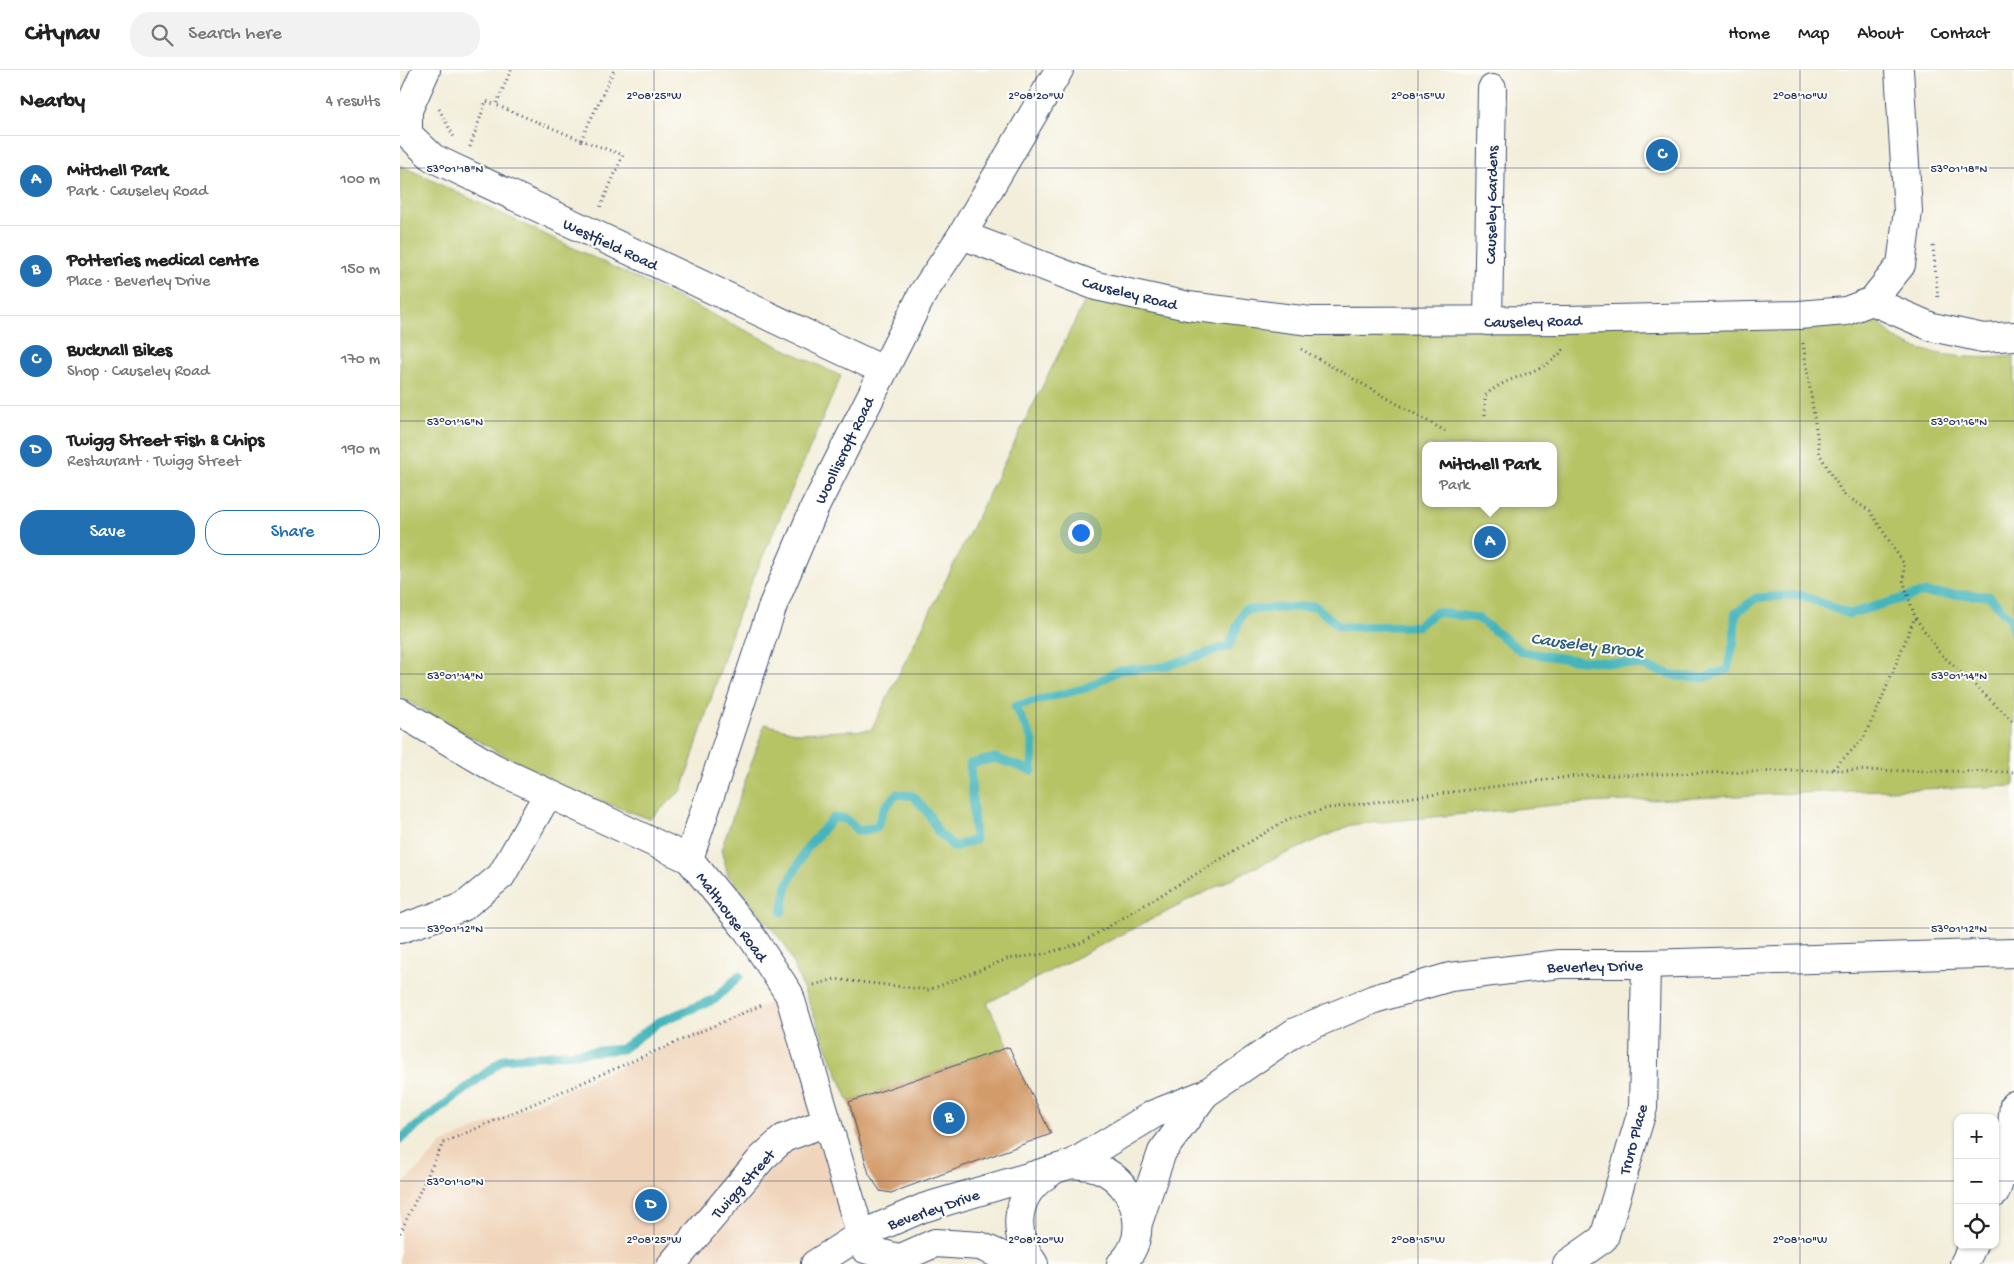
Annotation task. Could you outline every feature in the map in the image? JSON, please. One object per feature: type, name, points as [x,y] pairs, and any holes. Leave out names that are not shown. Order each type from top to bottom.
[{"type":"street","name":"Woolliscroft Road","points":[[689,859],[773,605],[814,509],[923,293],[962,235],[1059,70]]},
{"type":"street","name":"Causeley Road","points":[[962,235],[1096,286],[1188,306],[1310,321],[1565,320],[1799,315],[1846,311],[1872,300],[1901,264],[1907,225],[1899,70]]},
{"type":"street","name":"Westfield Road","points":[[424,74],[408,110],[408,134],[433,158],[883,370]]},
{"type":"street","name":"Causeley Gardens","points":[[1488,321],[1492,88]]},
{"type":"street","points":[[1872,300],[1927,325],[1983,338],[2014,336]]},
{"type":"street","name":"Malthouse Road","points":[[400,712],[494,768],[689,859],[748,931],[789,994],[865,1248],[892,1261]]},
{"type":"street","points":[[400,929],[463,906],[501,876],[548,794]]},
{"type":"street","name":"Beverley Drive","points":[[815,1264],[860,1235],[923,1208],[1065,1166],[1154,1114],[1205,1094],[1295,1032],[1374,999],[1450,977],[1560,964],[1646,964],[2014,953]]},
{"type":"street","name":"Truro Place","points":[[1567,1264],[1604,1238],[1643,1108],[1646,964]]},
{"type":"street","name":"Beverley Drive","points":[[1121,1264],[1135,1241],[1139,1220],[1162,1152],[1205,1094]]},
{"type":"street","points":[[1999,1182],[2009,1155],[2014,1105]]},
{"type":"street","name":"Twigg Street","points":[[672,1264],[762,1158],[784,1138],[827,1122]]},
{"type":"street","points":[[1034,1264],[1025,1251],[1019,1232],[1019,1214],[1024,1200],[1040,1178],[1065,1166],[1091,1166],[1121,1183],[1133,1200],[1139,1220]]},
{"type":"street","name":"Beverley Drive","points":[[892,1261],[935,1243],[980,1246],[1021,1264]]},
{"type":"street","points":[[1964,1264],[1971,1249]]},
{"type":"path","points":[[496,105],[511,70]]},
{"type":"path","points":[[581,140],[614,70]]},
{"type":"path","points":[[424,74],[458,142]]},
{"type":"path","points":[[468,153],[486,101],[623,155],[590,233]]},
{"type":"path","points":[[1927,325],[1939,298],[1933,241]]},
{"type":"path","points":[[1799,315],[1820,455],[1843,494],[1870,511],[1904,564],[1903,580],[1915,617],[1939,652],[2014,722]]},
{"type":"path","points":[[1270,317],[1294,345],[1445,431]]},
{"type":"path","points":[[1485,414],[1484,396],[1494,387],[1523,376],[1557,358],[1564,348],[1565,320]]},
{"type":"path","points":[[1832,770],[1863,739],[1878,708],[1915,617]]},
{"type":"path","points":[[400,1233],[443,1143],[789,994],[835,979],[929,990],[1007,959],[1044,954],[1082,942],[1288,819],[1329,808],[1576,776],[1832,770],[2014,772]]},
{"type":"shaded area","points":[[789,994],[860,1235],[824,1264],[400,1264],[400,1187],[443,1143]]},
{"type":"green space","points":[[400,165],[841,376],[738,614],[682,790],[650,819],[557,785],[400,697]]},
{"type":"green space","points":[[1088,295],[1178,315],[1869,309],[1891,335],[1921,349],[1953,356],[1986,358],[2014,356],[2014,786],[1821,792],[1566,804],[1351,825],[1249,870],[987,1003],[1009,1047],[849,1102],[786,946],[728,875],[721,850],[765,724],[798,733],[871,730]]},
{"type":"building","points":[[1009,1047],[1051,1134],[891,1193],[880,1191],[869,1174],[849,1102]]},
{"type":"waterway","name":"Causeley Brook","points":[[782,912],[787,885],[807,848],[833,818],[846,819],[858,831],[877,827],[884,808],[897,794],[913,796],[928,813],[938,832],[954,847],[975,840],[970,764],[995,758],[1032,771],[1033,741],[1015,706],[1086,688],[1120,670],[1163,667],[1229,646],[1244,610],[1315,606],[1340,627],[1417,626],[1436,612],[1478,618],[1522,652],[1568,659],[1640,665],[1676,676],[1703,678],[1727,670],[1734,641],[1735,614],[1756,598],[1801,595],[1849,614],[1921,593],[1989,596],[2011,620],[2014,633]]},
{"type":"waterway","name":"Causeley Brook","points":[[400,1139],[504,1059],[622,1049],[659,1022],[715,999],[739,976]]},
{"type":"place","name":"Bucknall Bikes","points":[[1662,155]]},
{"type":"place","name":"Mitchell Park","points":[[1490,542]]},
{"type":"place","name":"Potteries medical centre","points":[[949,1118]]},
{"type":"place","name":"Twigg Street Fish & Chips","points":[[651,1205]]}]
